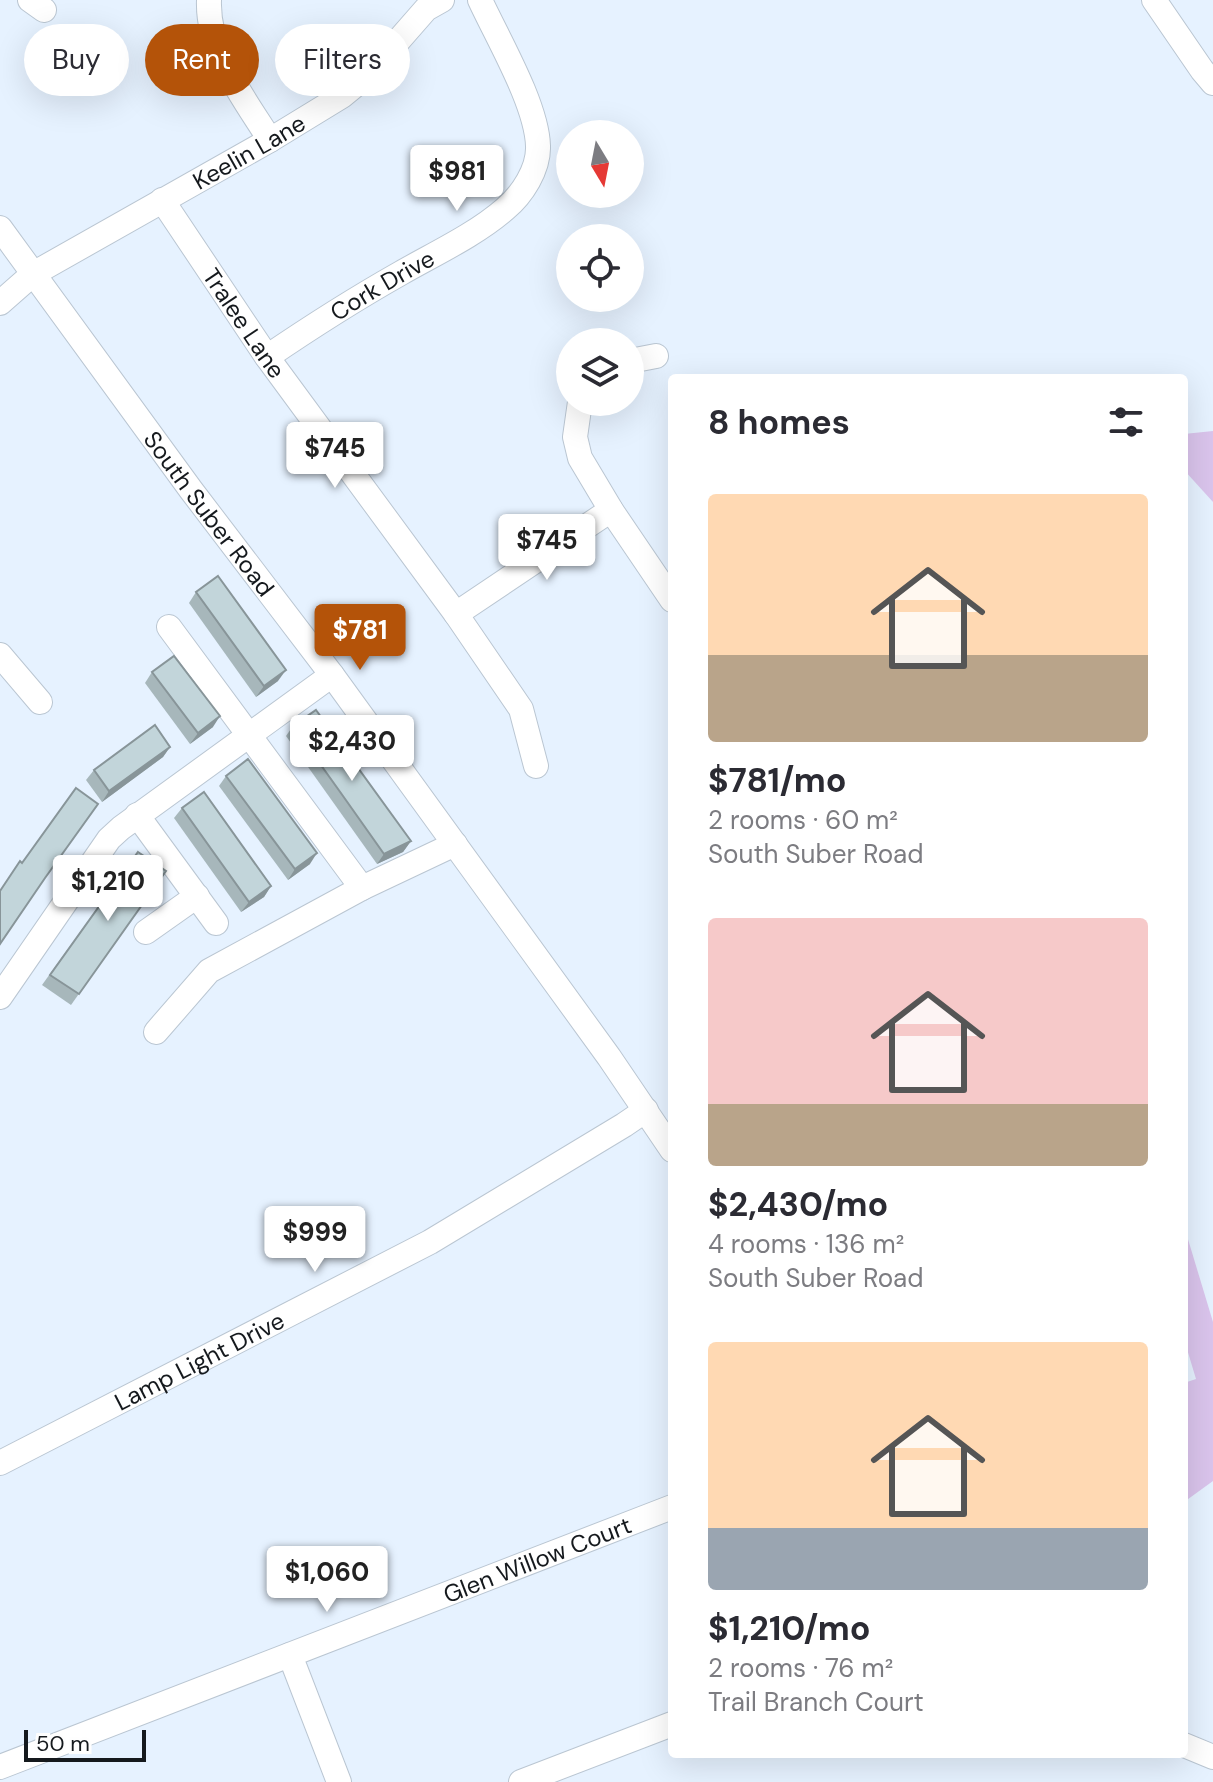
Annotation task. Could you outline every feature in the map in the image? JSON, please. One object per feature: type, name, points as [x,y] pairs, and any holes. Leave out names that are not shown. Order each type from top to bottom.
[{"type":"street","points":[[209,0],[208,12],[215,45],[270,140]]},
{"type":"street","name":"Keelin Lane","points":[[0,303],[33,274],[342,96],[370,73],[426,9],[442,0]]},
{"type":"street","name":"Cork Drive","points":[[267,357],[340,308],[481,227],[506,209],[522,191],[533,171],[539,148],[534,121],[527,99],[480,0]]},
{"type":"street","points":[[1154,0],[1213,83]]},
{"type":"street","name":"Tralee Lane","points":[[162,200],[267,357],[456,614],[521,709],[536,766]]},
{"type":"street","name":"South Suber Road","points":[[0,228],[332,675],[668,1144]]},
{"type":"street","points":[[644,358],[656,356]]},
{"type":"street","points":[[578,416],[575,437],[580,458],[668,594]]},
{"type":"street","points":[[456,614],[611,510]]},
{"type":"street","points":[[169,627],[362,888]]},
{"type":"street","points":[[4,669],[40,702]]},
{"type":"street","points":[[0,997],[109,839],[137,815],[332,675]]},
{"type":"street","points":[[137,815],[216,923]]},
{"type":"street","points":[[156,1032],[209,971],[362,888],[455,844]]},
{"type":"street","points":[[146,932],[197,896]]},
{"type":"street","name":"Lamp Light Drive","points":[[0,1463],[430,1242],[646,1110]]},
{"type":"street","name":"Glen Willow Court","points":[[0,1767],[668,1509]]},
{"type":"street","points":[[290,1655],[339,1782]]},
{"type":"street","points":[[521,1782],[668,1726]]},
{"type":"street","points":[[1188,1747],[1213,1757]]},
{"type":"shaded area","points":[[1213,431],[1213,502],[1188,474],[1188,434]]},
{"type":"shaded area","points":[[1188,1239],[1213,1322],[1213,1481],[1188,1499],[1188,1382],[1196,1379],[1188,1352]]},
{"type":"building","points":[[218,576],[286,670],[264,686],[196,592]]},
{"type":"building","points":[[174,656],[220,716],[198,733],[152,672]]},
{"type":"building","points":[[316,710],[411,841],[384,854],[293,726]]},
{"type":"building","points":[[155,725],[170,747],[109,791],[94,770]]},
{"type":"building","points":[[248,759],[317,853],[295,869],[226,776]]},
{"type":"building","points":[[76,788],[98,804],[0,944],[0,891]]},
{"type":"building","points":[[204,792],[271,886],[249,902],[182,808]]},
{"type":"building","points":[[138,852],[166,871],[79,994],[50,975]]}]
